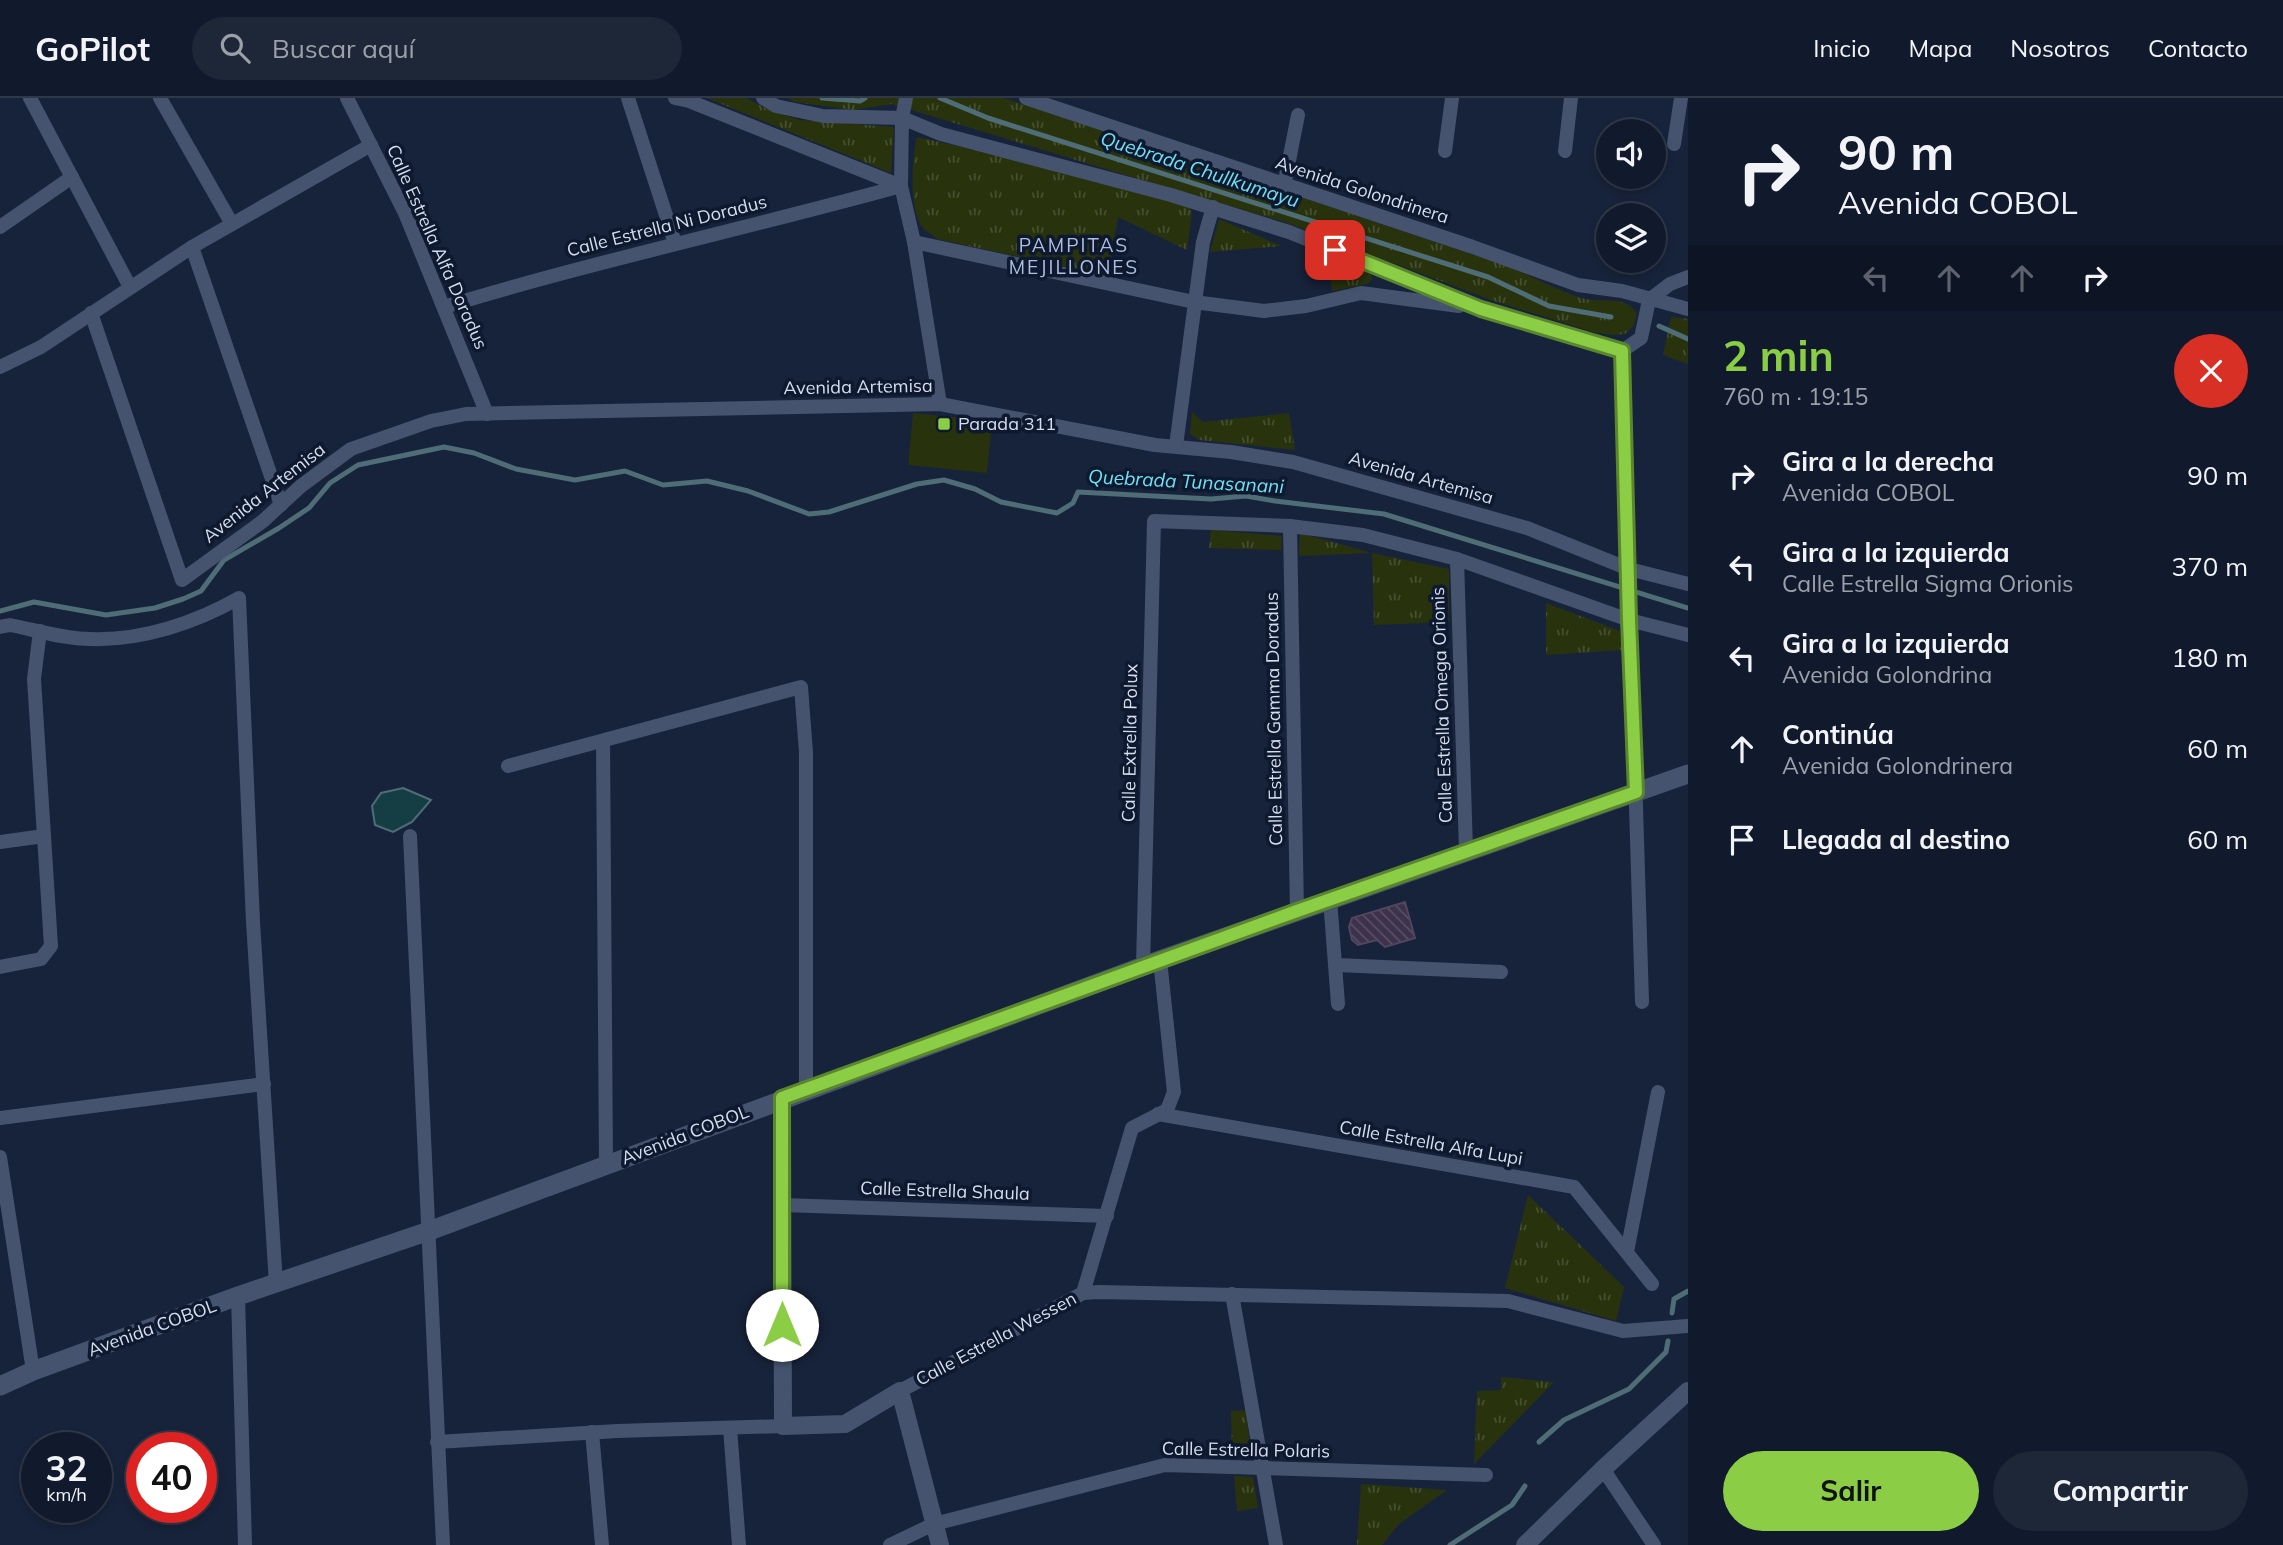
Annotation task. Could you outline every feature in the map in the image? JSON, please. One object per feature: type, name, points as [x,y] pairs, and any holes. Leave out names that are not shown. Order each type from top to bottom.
[{"type":"main road","name":"Avenida COBOL","points":[[0,1386],[33,1371],[238,1296],[429,1231],[782,1098],[1330,899],[1688,774]]},
{"type":"street","points":[[30,98],[130,287]]},
{"type":"street","points":[[160,98],[233,223]]},
{"type":"street","name":"Calle Estrella Alfa Doradus","points":[[347,98],[405,213],[487,414]]},
{"type":"street","points":[[628,98],[675,243]]},
{"type":"street","points":[[675,98],[689,101],[901,186]]},
{"type":"street","points":[[763,98],[776,106],[823,116],[902,118],[941,134],[1213,207],[1289,232],[1481,309],[1622,351],[1642,338],[1649,299],[1670,284],[1688,277]]},
{"type":"street","points":[[906,98],[902,118],[901,186],[914,242],[940,404]]},
{"type":"street","name":"Avenida Golondrinera","points":[[1026,98],[1474,247],[1578,285],[1622,291],[1688,309]]},
{"type":"street","points":[[1445,150],[1452,98]]},
{"type":"street","points":[[1564,151],[1571,98]]},
{"type":"street","points":[[1674,144],[1681,98]]},
{"type":"street","points":[[1284,186],[1298,115]]},
{"type":"street","points":[[0,367],[41,347],[192,247],[371,145]]},
{"type":"street","points":[[0,227],[72,177]]},
{"type":"street","name":"Calle Estrella Ni Doradus","points":[[444,307],[542,277],[901,186]]},
{"type":"street","points":[[1176,446],[1203,242],[1213,207]]},
{"type":"street","points":[[914,242],[1194,302],[1264,311],[1306,306],[1361,293],[1481,309]]},
{"type":"street","points":[[192,247],[281,505]]},
{"type":"street","name":"Avenida Artemisa","points":[[90,313],[182,580],[263,521],[310,479],[351,449],[431,421],[466,414],[940,404],[1155,445],[1231,452],[1293,463],[1527,528],[1629,584],[1688,583]]},
{"type":"street","points":[[1622,351],[1642,1002]]},
{"type":"street","name":"Calle Extrella Polux","points":[[1158,1114],[1167,1110],[1174,1092],[1152,964],[1154,521],[1290,526]]},
{"type":"street","points":[[1290,526],[1363,535],[1457,559],[1629,620],[1688,635]]},
{"type":"street","name":"Calle Estrella Gamma Doradus","points":[[1290,526],[1297,911]]},
{"type":"street","name":"Calle Estrella Omega Orionis","points":[[1457,559],[1466,851]]},
{"type":"street","points":[[0,627],[10,625],[89,639],[143,635],[212,614],[239,598],[253,922],[275,1284]]},
{"type":"street","points":[[0,967],[41,959],[51,946],[34,679],[40,631]]},
{"type":"street","points":[[508,766],[800,687],[806,752],[806,1090]]},
{"type":"street","points":[[603,741],[606,1164]]},
{"type":"street","points":[[0,842],[44,836]]},
{"type":"street","points":[[410,836],[443,1545]]},
{"type":"street","points":[[1330,899],[1338,1004]]},
{"type":"street","points":[[1336,965],[1501,972]]},
{"type":"street","points":[[0,1118],[264,1084]]},
{"type":"street","points":[[1628,1252],[1658,1092]]},
{"type":"street","points":[[782,1098],[783,1426]]},
{"type":"street","points":[[1083,1293],[1132,1128],[1158,1114]]},
{"type":"street","name":"Calle Estrella Alfa Lupi","points":[[1158,1114],[1574,1187],[1652,1284]]},
{"type":"street","points":[[0,1157],[33,1371]]},
{"type":"street","name":"Calle Estrella Shaula","points":[[782,1205],[1107,1216]]},
{"type":"street","name":"Calle Estrella Wessen","points":[[438,1441],[592,1432],[845,1424],[900,1391],[1083,1293],[1122,1290],[1508,1301],[1623,1331],[1688,1326]]},
{"type":"street","points":[[1232,1294],[1276,1545]]},
{"type":"street","points":[[238,1296],[245,1545]]},
{"type":"street","points":[[900,1391],[940,1545]]},
{"type":"street","points":[[1525,1545],[1602,1469],[1688,1391]]},
{"type":"street","points":[[730,1428],[739,1545]]},
{"type":"street","points":[[592,1432],[602,1545]]},
{"type":"street","name":"Calle Estrella Polaris","points":[[890,1545],[934,1524],[1165,1465],[1486,1475]]},
{"type":"street","points":[[1602,1469],[1654,1545]]},
{"type":"green space","points":[[707,98],[746,98],[771,111],[800,120],[894,127],[891,173]]},
{"type":"green space","points":[[788,98],[1004,98],[1507,266],[1585,299],[1626,304],[1637,313],[1634,325],[1625,334],[1593,332],[1491,300],[1285,222],[892,104],[853,110],[795,102]]},
{"type":"green space","points":[[917,137],[1003,156],[1189,207],[1192,213],[1187,250],[1118,217],[1108,276],[937,239],[924,229],[915,210],[913,170]]},
{"type":"green space","points":[[1219,219],[1281,246],[1210,252]]},
{"type":"green space","points":[[1329,256],[1368,272],[1373,279],[1367,284],[1332,291]]},
{"type":"green space","points":[[1671,317],[1688,319],[1688,364],[1663,355]]},
{"type":"green space","points":[[1192,412],[1203,422],[1289,413],[1295,450],[1199,440],[1190,434]]},
{"type":"green space","points":[[913,413],[992,421],[987,473],[908,465]]},
{"type":"green space","points":[[1211,530],[1282,536],[1281,550],[1209,548]]},
{"type":"green space","points":[[1300,533],[1372,553],[1299,556]]},
{"type":"green space","points":[[1372,553],[1449,569],[1449,622],[1374,625]]},
{"type":"green space","points":[[1546,603],[1620,631],[1622,650],[1546,655]]},
{"type":"green space","points":[[1528,1195],[1624,1287],[1616,1321],[1505,1288]]},
{"type":"green space","points":[[1501,1377],[1554,1382],[1474,1464],[1477,1391],[1501,1390]]},
{"type":"green space","points":[[1245,1410],[1252,1457],[1232,1455],[1231,1411]]},
{"type":"green space","points":[[1234,1476],[1253,1477],[1258,1508],[1237,1511]]},
{"type":"green space","points":[[1361,1484],[1447,1490],[1399,1524],[1382,1545],[1357,1545]]},
{"type":"shaded area","points":[[403,788],[431,800],[412,822],[393,832],[375,825],[372,806],[381,793]]},
{"type":"building","points":[[1405,902],[1415,938],[1385,947],[1377,940],[1358,945],[1352,940],[1349,927],[1352,918]]},
{"type":"waterway","name":"Quebrada Chullkumayu","points":[[822,98],[860,101],[865,98]]},
{"type":"waterway","name":"Quebrada Chullkumayu","points":[[940,98],[988,118],[1488,277],[1549,306],[1611,317]]},
{"type":"waterway","name":"Quebrada Chullkumayu","points":[[1659,326],[1688,339]]},
{"type":"waterway","name":"Quebrada Tunasanani","points":[[0,611],[34,602],[106,615],[155,608],[183,599],[201,591],[224,560],[309,508],[330,483],[358,465],[444,447],[474,453],[516,469],[575,480],[625,471],[663,485],[707,481],[748,491],[809,514],[829,512],[917,484],[944,480],[975,489],[1001,502],[1057,513],[1073,503],[1078,492],[1211,499],[1246,496],[1384,514],[1688,608]]},
{"type":"waterway","points":[[1672,1313],[1674,1299],[1688,1291]]},
{"type":"waterway","points":[[1539,1442],[1564,1420],[1629,1389],[1666,1352],[1668,1341]]},
{"type":"waterway","points":[[1450,1545],[1512,1505],[1525,1486]]},
{"type":"place","name":"Parada 311","points":[[944,424]]},
{"type":"district","name":"PAMPITAS MEJILLONES","points":[[1074,256]]},
{"type":"route","points":[[782,1325],[782,1098],[1297,911],[1636,792],[1622,351],[1481,309],[1335,250]]}]
